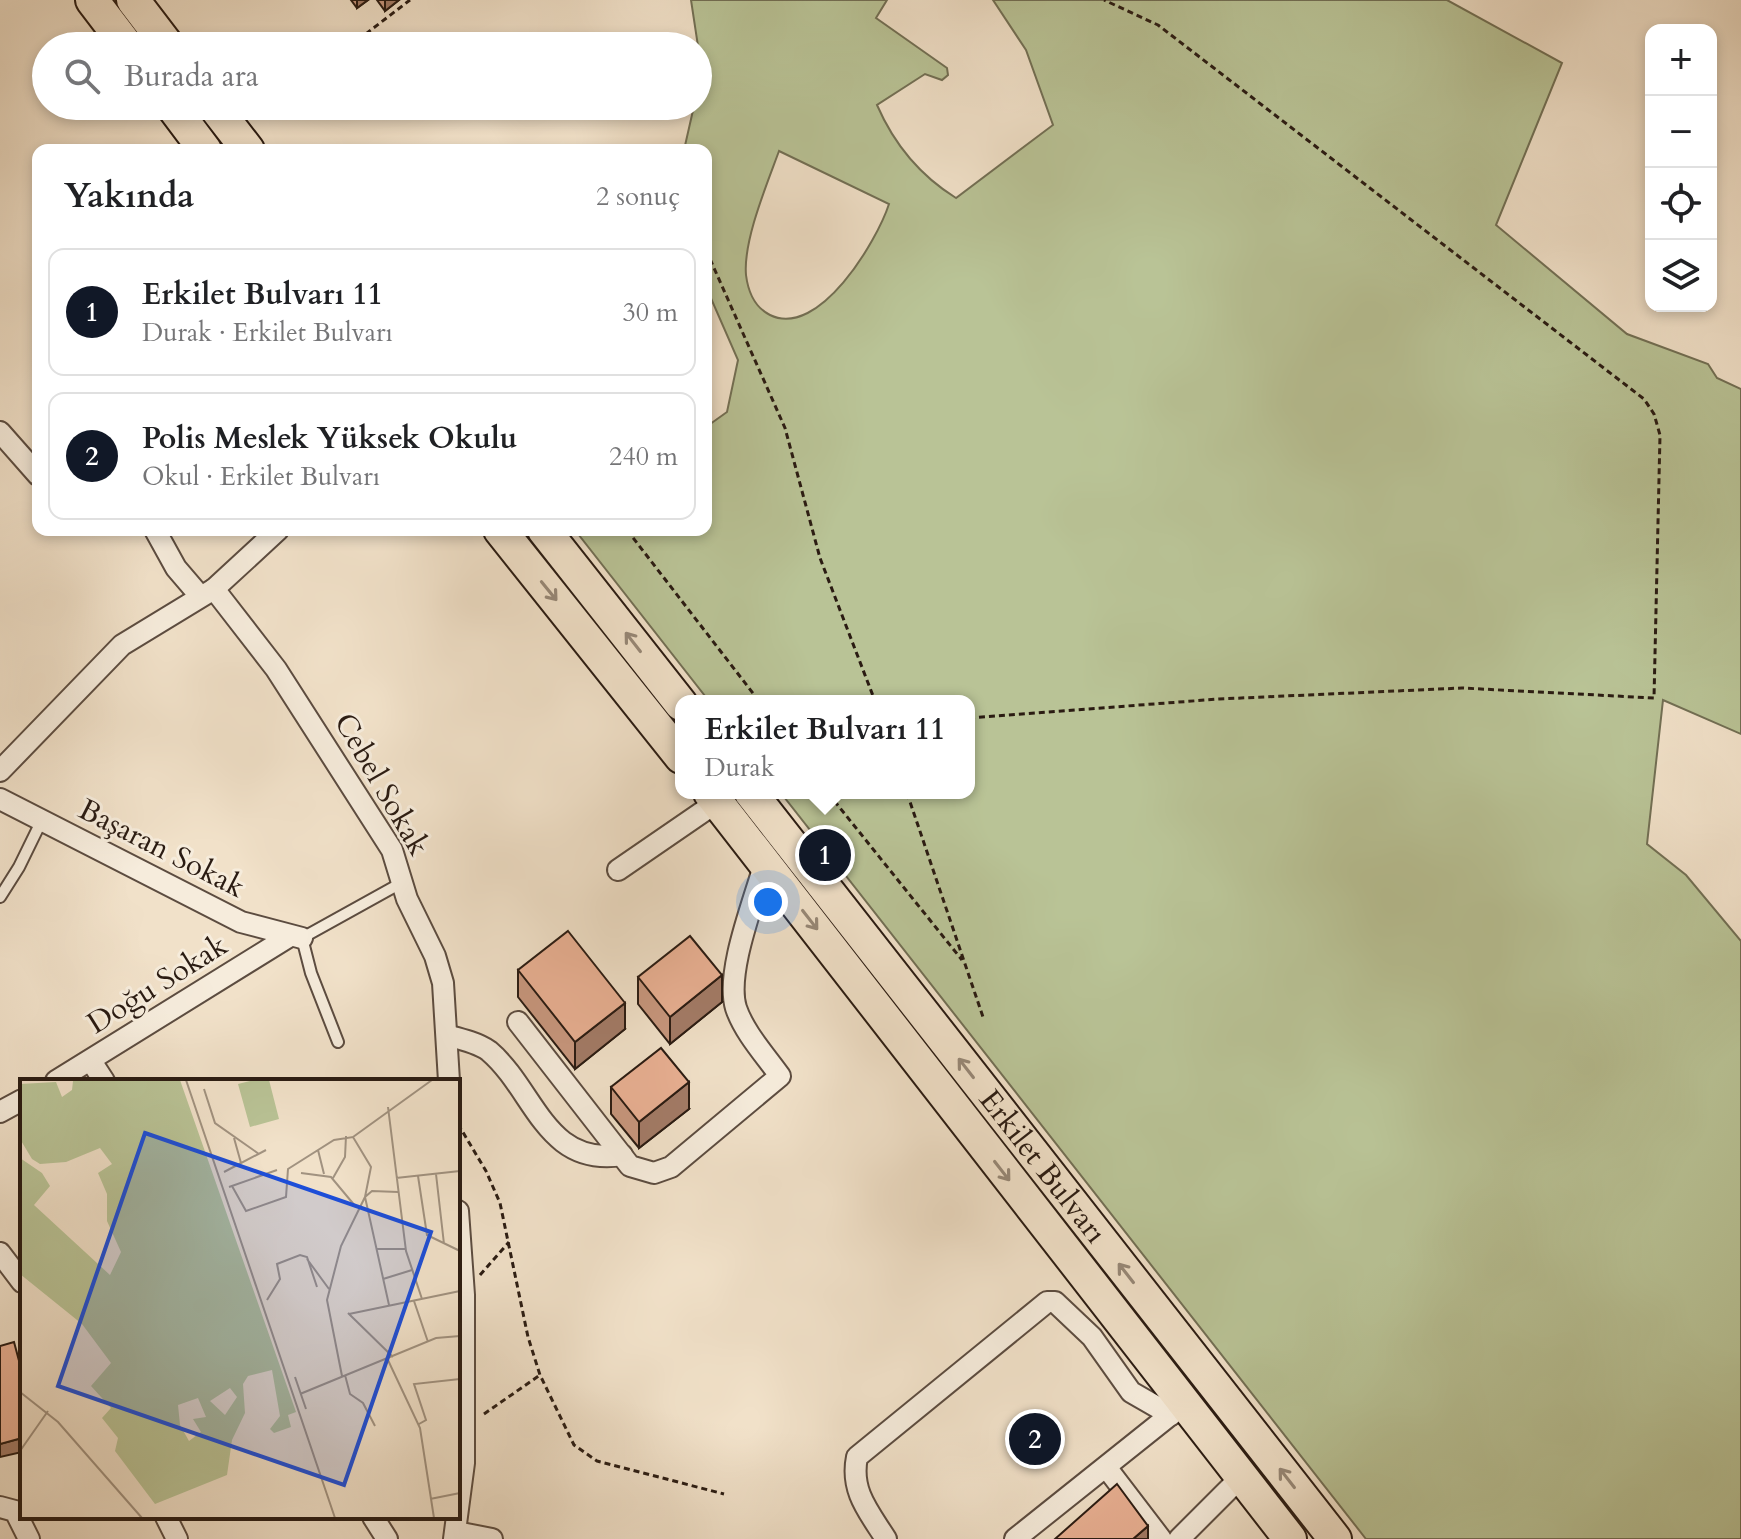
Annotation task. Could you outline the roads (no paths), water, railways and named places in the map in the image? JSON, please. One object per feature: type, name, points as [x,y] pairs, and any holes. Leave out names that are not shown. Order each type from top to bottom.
[{"type":"main road","points":[[92,0],[116,32]]},
{"type":"main road","points":[[133,0],[157,32]]},
{"type":"main road","points":[[182,120],[200,144]]},
{"type":"main road","points":[[225,120],[243,144]]},
{"type":"main road","points":[[505,536],[675,749]]},
{"type":"main road","points":[[549,536],[675,696]]},
{"type":"main road","name":"Erkilet Bulvarı","points":[[714,799],[765,862],[1178,1409],[1242,1476],[1290,1539]]},
{"type":"main road","name":"Erkilet Bulvarı","points":[[756,799],[1335,1539]]},
{"type":"street","points":[[0,432],[32,468]]},
{"type":"street","name":"Cebel Sokak","points":[[158,536],[176,568],[207,592],[292,693],[385,835],[404,882],[407,899],[440,970],[449,1036],[449,1079]]},
{"type":"street","points":[[0,770],[122,645],[207,592],[271,536]]},
{"type":"street","name":"Başaran Sokak","points":[[0,799],[241,922],[296,937]]},
{"type":"street","points":[[618,870],[712,799]]},
{"type":"street","points":[[518,1022],[637,1170],[654,1173],[666,1170],[780,1076],[745,1026],[734,998],[734,972],[765,862]]},
{"type":"street","name":"Doğu Sokak","points":[[60,1079],[296,937]]},
{"type":"street","points":[[449,1036],[489,1052],[549,1129],[568,1146],[590,1155],[622,1155]]},
{"type":"street","points":[[91,1061],[103,1079]]},
{"type":"street","points":[[0,1112],[20,1101]]},
{"type":"street","points":[[460,1239],[464,1295],[464,1487],[460,1509]]},
{"type":"street","points":[[0,1253],[20,1279]]},
{"type":"street","points":[[886,1539],[858,1495],[857,1457],[1047,1302],[1055,1302],[1092,1337],[1131,1392],[1178,1409]]},
{"type":"street","points":[[1015,1539],[1178,1409]]},
{"type":"street","points":[[1106,1467],[1161,1539]]},
{"type":"street","points":[[1179,1539],[1242,1476]]},
{"type":"street","points":[[0,1507],[15,1511],[29,1539]]},
{"type":"street","points":[[167,1519],[177,1539]]},
{"type":"street","points":[[374,1519],[387,1539]]},
{"type":"street","points":[[455,1536],[492,1539]]},
{"type":"lane","points":[[0,897],[41,822]]},
{"type":"lane","points":[[338,1042],[296,937],[404,882]]},
{"type":"place","name":"Erkilet Bulvarı 11","points":[[825,855]]},
{"type":"place","name":"Polis Meslek Yüksek Okulu","points":[[1035,1439]]}]
